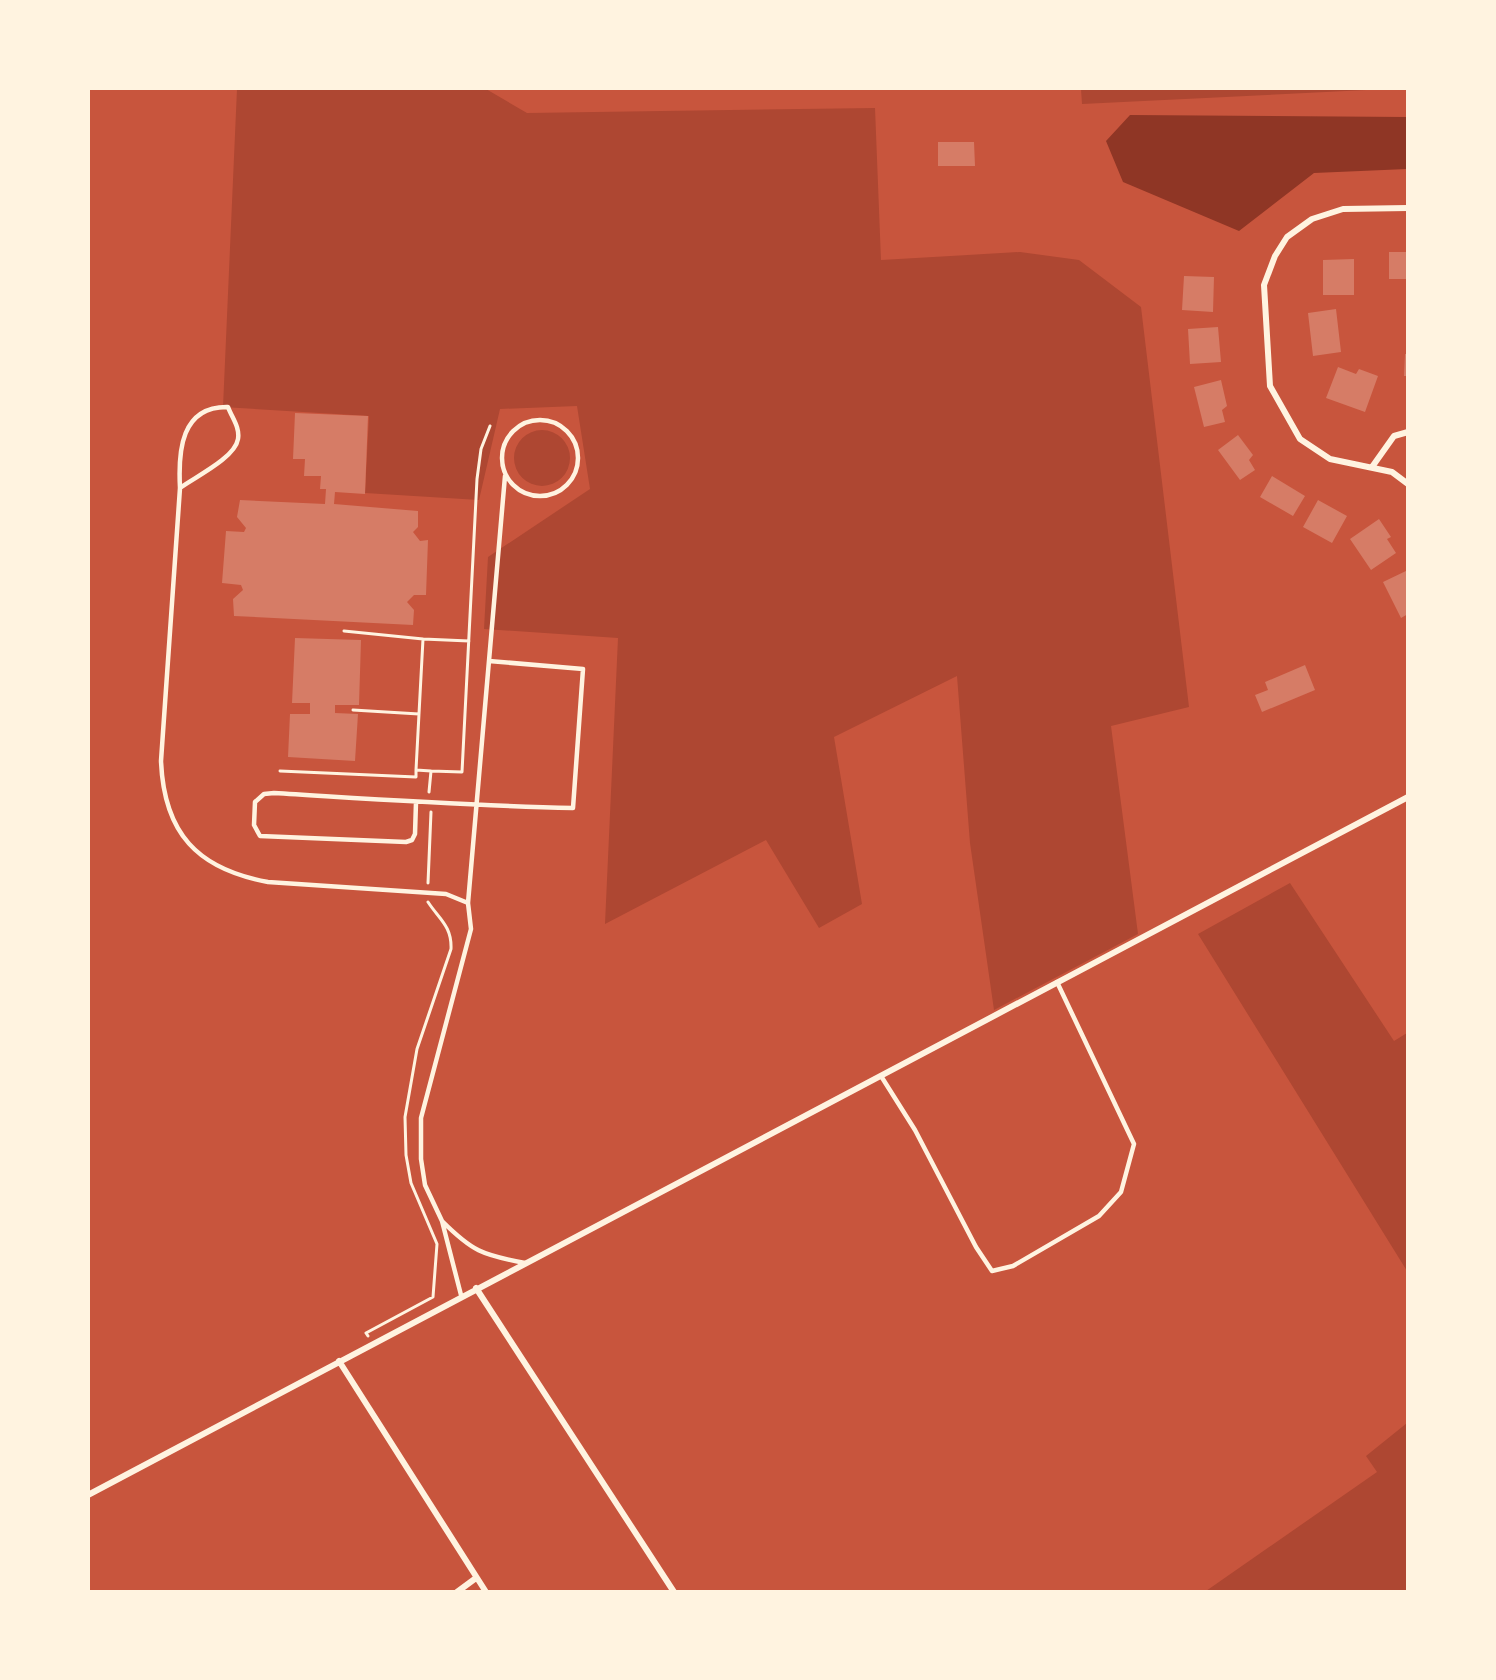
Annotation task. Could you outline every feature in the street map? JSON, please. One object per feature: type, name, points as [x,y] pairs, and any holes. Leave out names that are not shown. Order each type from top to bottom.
[{"type":"street","points":[[1407,208],[1343,209],[1311,219],[1287,237],[1275,256],[1264,285],[1270,386],[1300,439],[1330,459],[1392,472],[1407,484]]},
{"type":"street","points":[[1372,467],[1394,436],[1407,432]]},
{"type":"street","points":[[88,1495],[461,1295],[1407,797]]},
{"type":"street","points":[[476,1288],[674,1592]]},
{"type":"street","points":[[339,1361],[486,1592]]},
{"type":"street","points":[[458,1592],[476,1578]]},
{"type":"lane","points":[[180,488],[219,463],[232,450],[238,439],[237,424],[228,407],[210,408],[196,416],[184,435],[178,459],[180,488],[161,761],[166,805],[182,838],[210,863],[244,878],[268,882],[446,894],[468,903]]},
{"type":"lane","points":[[461,1295],[442,1221],[425,1185],[421,1159],[421,1118],[471,929],[468,903],[505,476],[501,457],[508,436],[526,422],[548,420],[567,430],[579,449],[577,471],[565,489],[544,497],[523,493],[505,476]]},
{"type":"lane","points":[[416,802],[415,834],[412,840],[406,842],[260,836],[254,825],[255,802],[264,794],[274,793],[416,802],[476,806],[573,808],[583,669],[489,661]]},
{"type":"lane","points":[[880,1076],[915,1130],[976,1247],[992,1271],[1012,1266],[1099,1216],[1121,1192],[1134,1144],[1057,982]]},
{"type":"lane","points":[[442,1221],[474,1250],[525,1263]]},
{"type":"path","points":[[416,770],[462,772],[478,467],[484,439],[490,426]]},
{"type":"path","points":[[344,631],[469,641]]},
{"type":"path","points":[[280,771],[416,777],[423,639]]},
{"type":"path","points":[[353,710],[419,714]]},
{"type":"path","points":[[428,794],[431,771]]},
{"type":"shaded area","points":[[1081,88],[1407,88],[1082,104],[1081,89]]},
{"type":"shaded area","points":[[237,89],[486,89],[527,113],[875,108],[881,260],[1020,252],[1079,260],[1141,307],[1189,707],[1111,726],[1138,934],[994,1010],[970,843],[957,676],[834,737],[862,904],[819,928],[766,840],[605,924],[618,638],[484,629],[488,557],[590,489],[577,406],[500,409],[479,500],[365,493],[369,416],[223,407]]},
{"type":"shaded area","points":[[1130,115],[1407,117],[1407,169],[1314,173],[1239,231],[1123,182],[1106,141]]},
{"type":"shaded area","points":[[542,430],[557,435],[565,443],[570,458],[565,473],[557,481],[542,486],[527,481],[519,473],[514,458],[519,443],[527,435]]},
{"type":"shaded area","points":[[1290,883],[1394,1041],[1407,1033],[1407,1271],[1198,934]]},
{"type":"shaded area","points":[[1407,1423],[1407,1591],[1206,1591],[1377,1472],[1366,1456]]},
{"type":"building","points":[[938,142],[974,142],[975,166],[938,166]]},
{"type":"building","points":[[1389,252],[1408,252],[1408,279],[1389,279]]},
{"type":"building","points":[[1354,259],[1354,295],[1323,295],[1323,260]]},
{"type":"building","points":[[1184,276],[1214,277],[1213,312],[1182,310]]},
{"type":"building","points":[[1336,309],[1341,352],[1313,356],[1308,313]]},
{"type":"building","points":[[1218,327],[1221,362],[1190,364],[1188,329]]},
{"type":"building","points":[[1405,354],[1408,354],[1408,376],[1404,376]]},
{"type":"building","points":[[1338,367],[1356,374],[1359,369],[1378,376],[1365,412],[1326,398]]},
{"type":"building","points":[[1221,380],[1227,406],[1222,410],[1225,422],[1204,427],[1194,387]]},
{"type":"building","points":[[295,413],[368,416],[365,494],[335,492],[334,504],[418,511],[418,527],[413,532],[420,541],[428,540],[426,595],[414,595],[407,602],[414,610],[413,625],[234,616],[233,599],[243,590],[241,585],[222,583],[226,531],[244,532],[246,528],[237,517],[240,500],[325,504],[326,489],[320,489],[321,476],[304,476],[305,459],[293,459]]},
{"type":"building","points":[[1238,435],[1253,455],[1249,460],[1255,470],[1240,480],[1218,450]]},
{"type":"building","points":[[1272,476],[1305,496],[1293,516],[1260,497]]},
{"type":"building","points":[[1318,500],[1347,516],[1332,543],[1303,527]]},
{"type":"building","points":[[1379,519],[1391,537],[1387,539],[1396,553],[1371,570],[1350,539]]},
{"type":"building","points":[[1408,570],[1408,614],[1401,618],[1383,582]]},
{"type":"building","points":[[295,638],[361,640],[359,705],[335,705],[335,713],[358,714],[355,761],[288,757],[290,714],[310,714],[310,703],[292,703]]},
{"type":"building","points":[[1305,665],[1315,690],[1262,712],[1255,695],[1268,690],[1265,682]]}]
